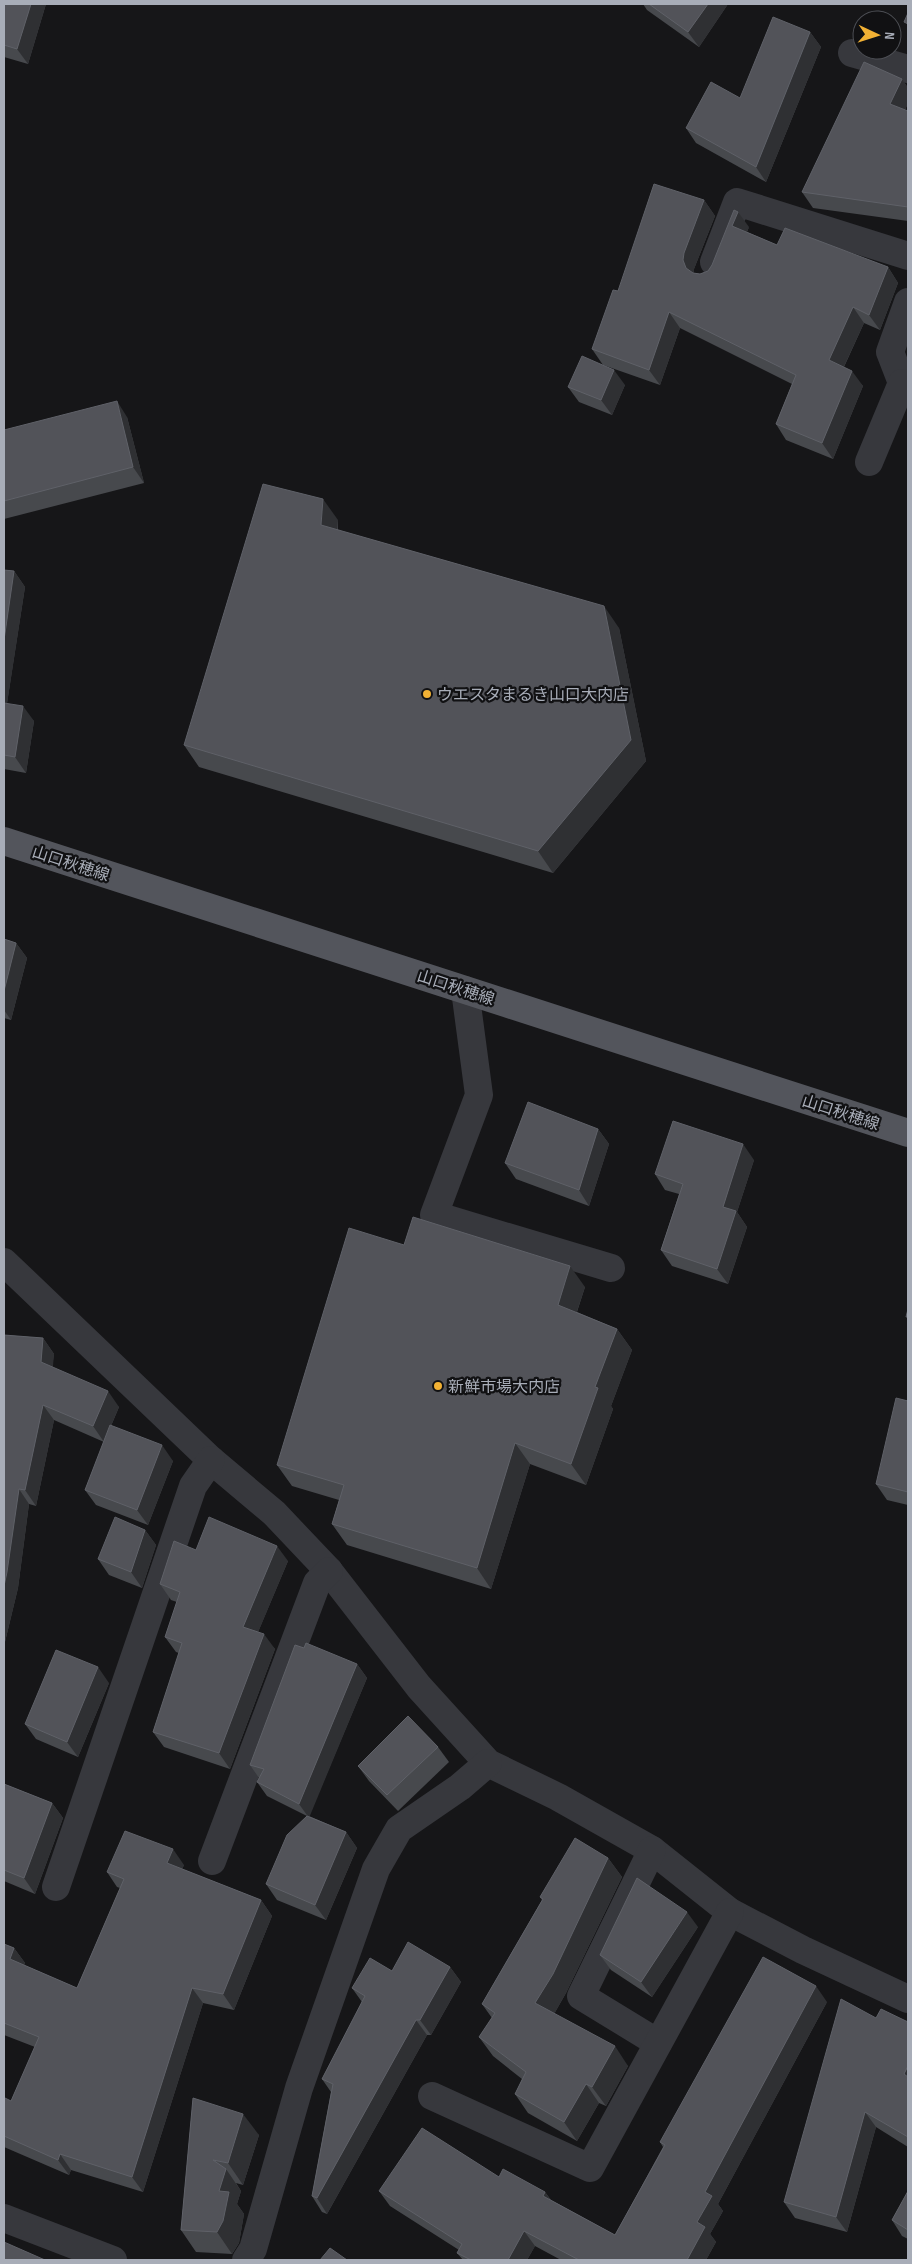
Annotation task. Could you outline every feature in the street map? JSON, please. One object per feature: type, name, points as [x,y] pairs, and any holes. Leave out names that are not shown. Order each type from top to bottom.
[{"type":"main road","name":"山口秋穂線","points":[[4,841],[908,1133]]},
{"type":"street","points":[[876,60],[908,69]]},
{"type":"street","points":[[709,274],[736,202],[908,256]]},
{"type":"street","points":[[869,462],[905,384],[890,352],[908,302]]},
{"type":"street","points":[[465,990],[479,1095],[434,1215],[611,1268]]},
{"type":"street","points":[[6,1270],[211,1460],[274,1513],[328,1571],[419,1687],[488,1763],[558,1797],[652,1850],[730,1912],[803,1950],[908,1999]]},
{"type":"street","points":[[56,1887],[192,1486],[211,1460]]},
{"type":"street","points":[[212,1861],[317,1583],[328,1571]]},
{"type":"street","points":[[246,2260],[253,2249],[299,2088],[376,1869],[399,1829],[460,1787],[488,1763]]},
{"type":"street","points":[[652,1850],[581,1996],[658,2043]]},
{"type":"street","points":[[432,2096],[590,2168],[730,1912]]},
{"type":"street","points":[[4,2218],[113,2260]]},
{"type":"building","points":[[4,4],[31,4],[17,49],[4,45]]},
{"type":"building","points":[[649,4],[708,4],[688,32]]},
{"type":"building","points":[[908,13],[908,24],[904,22]]},
{"type":"building","points":[[773,17],[810,32],[756,167],[686,128],[711,82],[740,98]]},
{"type":"building","points":[[864,62],[902,79],[890,104],[908,111],[908,207],[802,192]]},
{"type":"building","points":[[654,184],[704,200],[684,253],[683,260],[686,268],[693,273],[700,274],[708,271],[712,265],[734,210],[738,212],[732,226],[777,245],[785,228],[888,267],[869,315],[853,307],[829,360],[852,371],[822,443],[776,424],[796,375],[669,312],[649,370],[592,349],[613,290],[618,291]]},
{"type":"building","points":[[582,356],[614,370],[601,400],[568,387]]},
{"type":"building","points":[[117,401],[133,467],[4,501],[4,430]]},
{"type":"building","name":"ウエスタまるき山口大内店","points":[[263,484],[323,499],[321,525],[604,606],[631,740],[538,851],[184,745]]},
{"type":"building","points":[[4,570],[14,571],[4,640]]},
{"type":"building","points":[[4,703],[23,706],[15,757],[4,755]]},
{"type":"building","points":[[4,939],[16,943],[4,991]]},
{"type":"building","points":[[528,1102],[598,1129],[579,1190],[505,1163]]},
{"type":"building","points":[[673,1121],[743,1144],[723,1207],[736,1211],[717,1269],[661,1250],[683,1184],[655,1174]]},
{"type":"building","name":"新鮮市場大内店","points":[[413,1217],[570,1266],[558,1305],[617,1329],[595,1387],[598,1388],[571,1464],[515,1443],[477,1568],[332,1524],[344,1485],[277,1465],[349,1228],[404,1245]]},
{"type":"building","points":[[4,1335],[43,1338],[41,1362],[108,1391],[93,1426],[43,1405],[25,1490],[19,1489],[4,1586]]},
{"type":"building","points":[[896,1398],[908,1401],[908,1492],[876,1484]]},
{"type":"building","points":[[110,1425],[162,1445],[137,1510],[85,1490]]},
{"type":"building","points":[[115,1517],[145,1530],[131,1572],[98,1559]]},
{"type":"building","points":[[209,1517],[277,1546],[243,1627],[264,1634],[219,1753],[153,1732],[182,1643],[165,1637],[180,1592],[160,1584],[174,1541],[196,1550]]},
{"type":"building","points":[[306,1643],[357,1664],[299,1804],[257,1782],[264,1769],[250,1765],[295,1645],[304,1648]]},
{"type":"building","points":[[56,1650],[98,1667],[67,1742],[25,1724]]},
{"type":"building","points":[[408,1716],[438,1747],[387,1795],[358,1766]]},
{"type":"building","points":[[4,1784],[52,1803],[24,1878],[4,1870]]},
{"type":"building","points":[[307,1816],[346,1832],[315,1905],[266,1884],[287,1835]]},
{"type":"building","points":[[125,1831],[173,1849],[167,1863],[261,1900],[223,1994],[192,1988],[132,2177],[60,2154],[58,2160],[4,2136],[4,2100],[5,2098],[11,2101],[39,2037],[4,2023],[4,1944],[14,1948],[10,1959],[77,1988],[124,1879],[107,1872]]},
{"type":"building","points":[[575,1838],[608,1858],[553,1974],[535,2003],[615,2046],[592,2087],[586,2084],[564,2122],[515,2094],[526,2072],[479,2037],[495,2013],[482,2004],[543,1899],[540,1897]]},
{"type":"building","points":[[637,1878],[687,1912],[641,1982],[600,1955]]},
{"type":"building","points":[[408,1942],[450,1967],[420,2020],[416,2020],[317,2198],[312,2196],[333,2084],[322,2079],[365,1996],[352,1988],[370,1958],[392,1971]]},
{"type":"building","points":[[763,1957],[816,1986],[705,2192],[712,2196],[697,2222],[705,2227],[687,2260],[579,2260],[524,2231],[508,2260],[471,2260],[457,2253],[462,2244],[379,2191],[422,2128],[499,2177],[503,2169],[545,2192],[543,2196],[615,2235],[665,2145],[660,2142]]},
{"type":"building","points":[[841,1999],[876,2018],[881,2009],[908,2022],[908,2066],[904,2074],[908,2077],[908,2137],[865,2112],[836,2217],[784,2202]]},
{"type":"building","points":[[193,2098],[243,2114],[228,2163],[213,2160],[226,2169],[219,2191],[229,2192],[223,2221],[217,2232],[181,2230]]},
{"type":"building","points":[[908,2191],[908,2230],[892,2220]]},
{"type":"building","points":[[4,2242],[45,2260],[4,2260]]},
{"type":"building","points":[[330,2248],[347,2260],[320,2260]]},
{"type":"place","name":"ウエスタまるき山口大内店","points":[[427,694]]},
{"type":"place","name":"新鮮市場大内店","points":[[438,1386]]}]
